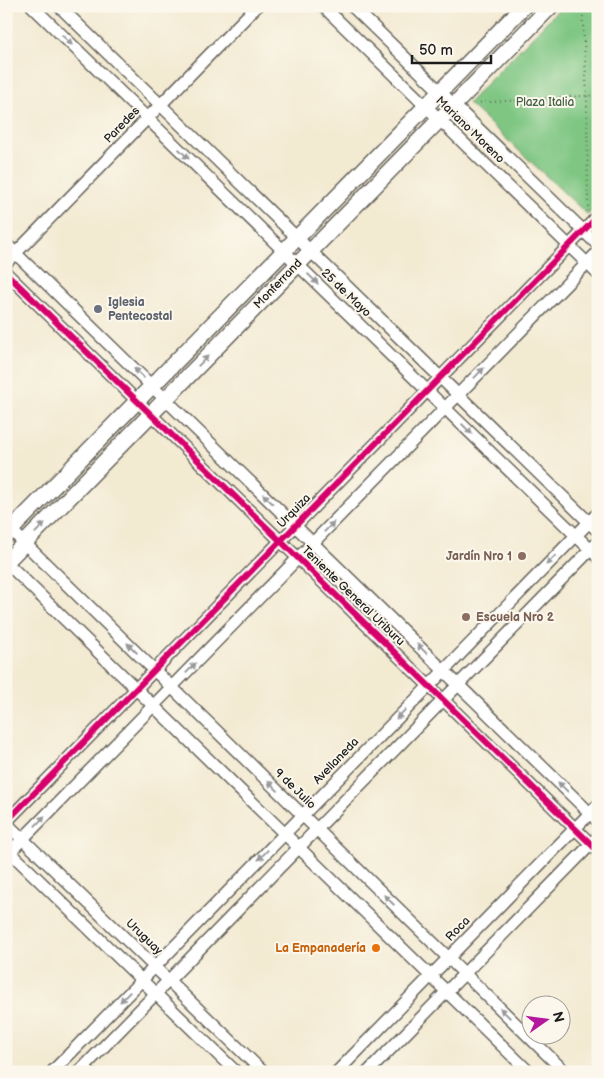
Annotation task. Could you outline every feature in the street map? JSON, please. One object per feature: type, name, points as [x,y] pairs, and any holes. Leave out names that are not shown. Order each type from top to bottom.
[{"type":"street","name":"25 de Mayo","points":[[32,6],[576,536],[595,549]]},
{"type":"street","name":"25 de Mayo","points":[[59,6],[598,531]]},
{"type":"street","name":"Paredes","points":[[6,263],[257,6]]},
{"type":"street","name":"Mariano Moreno","points":[[323,6],[598,274]]},
{"type":"street","name":"Mariano Moreno","points":[[352,6],[440,92],[461,104],[598,245]]},
{"type":"street","name":"Monferrand","points":[[8,530],[138,401],[524,6]]},
{"type":"street","name":"Monferrand","points":[[6,562],[440,120],[461,104],[551,6]]},
{"type":"street","name":"Urquiza","points":[[6,822],[583,231],[593,215]]},
{"type":"street","name":"Teniente General Uriburu","points":[[6,244],[444,671],[595,813]]},
{"type":"street","points":[[236,1072],[8,852],[154,706],[598,252]]},
{"type":"street","name":"Teniente General Uriburu","points":[[6,273],[575,828],[595,844]]},
{"type":"street","name":"Avellaneda","points":[[52,1072],[598,513]]},
{"type":"street","name":"9 de Julio","points":[[8,530],[25,543],[565,1072]]},
{"type":"street","points":[[86,1069],[156,993],[458,684],[595,549]]},
{"type":"street","points":[[6,562],[528,1072]]},
{"type":"street","name":"Roca","points":[[338,1072],[575,828],[595,813]]},
{"type":"street","name":"Uruguay","points":[[6,822],[263,1072]]},
{"type":"street","points":[[368,1072],[595,844]]},
{"type":"path","points":[[582,6],[593,215]]},
{"type":"path","points":[[461,104],[598,95]]},
{"type":"green space","name":"Plaza Italia","points":[[562,6],[598,6],[598,204],[588,215],[468,103]]},
{"type":"cycle path","points":[[6,822],[598,216]]},
{"type":"cycle path","points":[[6,273],[598,851]]},
{"type":"place","name":"Iglesia Pentecostal","points":[[98,309]]},
{"type":"place","name":"Jardín Nro 1","points":[[522,556]]},
{"type":"place","name":"Escuela Nro 2","points":[[466,617]]},
{"type":"place","name":"La Empanadería","points":[[376,948]]}]
